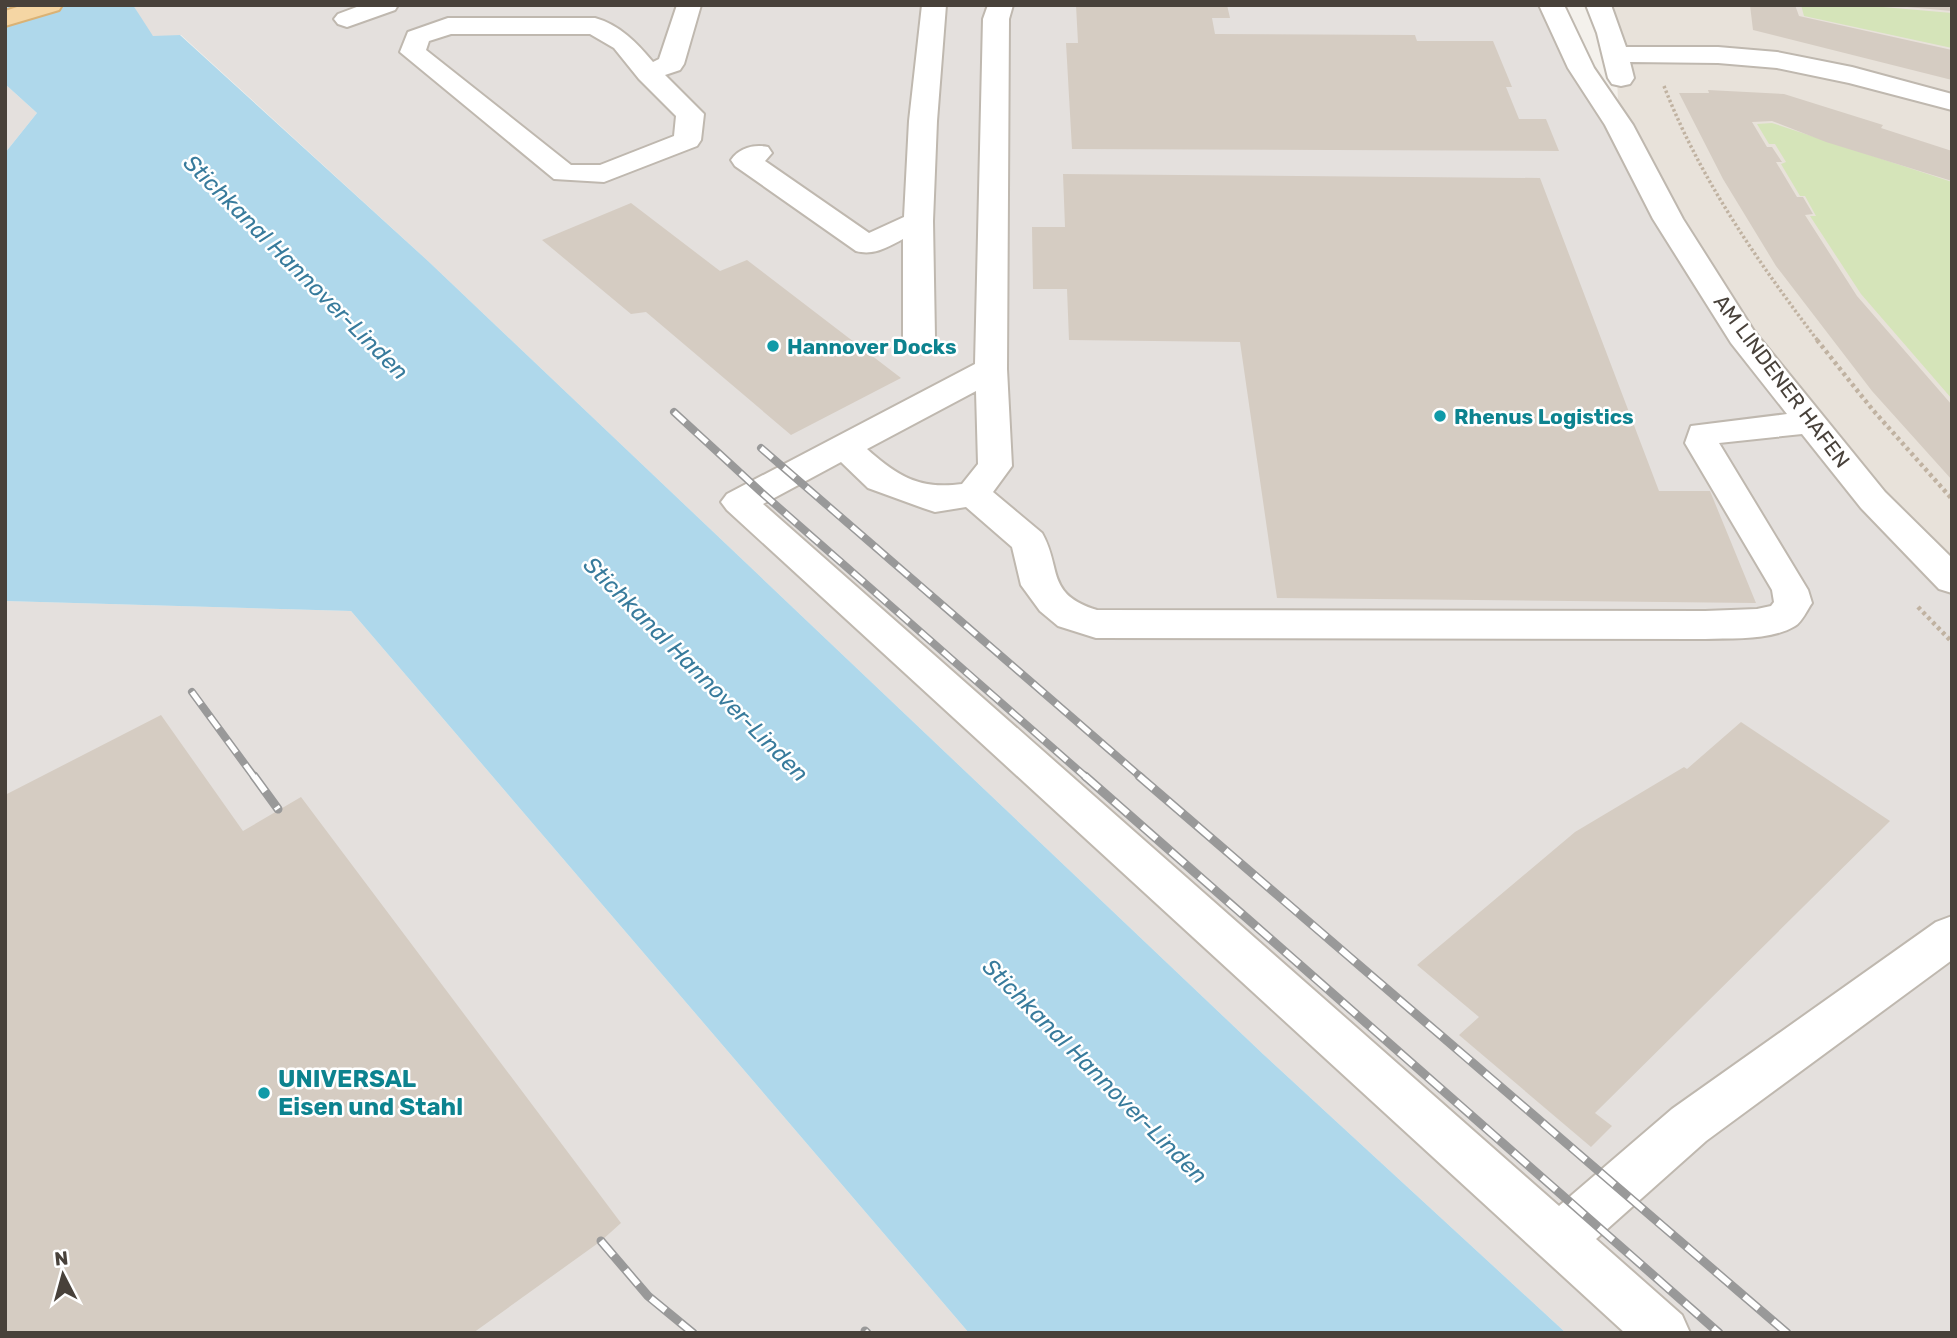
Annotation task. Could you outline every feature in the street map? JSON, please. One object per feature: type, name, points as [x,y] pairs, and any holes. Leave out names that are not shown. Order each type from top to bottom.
[{"type":"main road","points":[[5,19],[50,5]]},
{"type":"street","points":[[347,19],[386,5]]},
{"type":"street","points":[[648,73],[671,64],[689,5]]},
{"type":"street","points":[[919,337],[918,221],[923,121],[934,5]]},
{"type":"street","points":[[845,447],[880,480],[935,500],[973,495],[995,466],[991,369],[996,19],[1001,5]]},
{"type":"street","name":"AM LINDENER HAFEN","points":[[1551,5],[1581,68],[1619,125],[1668,219],[1742,336],[1873,500],[1952,580]]},
{"type":"street","points":[[1598,5],[1616,54],[1623,96],[1619,125]]},
{"type":"street","points":[[448,26],[594,26],[622,43],[648,73],[690,114],[687,140],[604,174],[564,173],[413,52],[417,37],[448,26]]},
{"type":"street","points":[[1616,54],[1748,57],[1788,62],[1838,70],[1952,102]]},
{"type":"street","points":[[758,153],[744,160],[867,245],[918,221]]},
{"type":"street","points":[[991,369],[739,502],[1664,1333]]},
{"type":"street","points":[[973,495],[1029,542],[1040,584],[1053,603],[1071,616],[1096,624],[1757,623],[1784,616],[1793,603],[1790,590],[1702,443],[1703,434],[1811,422]]},
{"type":"street","points":[[1559,1239],[1689,1125],[1952,936]]},
{"type":"path","points":[[1653,55],[1695,158],[1793,311],[1856,391],[1952,499]]},
{"type":"shaded area","points":[[133,5],[1542,5],[1742,336],[1952,580],[1952,1333],[1566,1333],[1263,1054],[428,261],[181,35],[160,38],[150,35]]},
{"type":"shaded area","points":[[1614,5],[1952,5],[1952,580],[1742,336],[1619,125]]},
{"type":"shaded area","points":[[5,84],[37,113],[5,153]]},
{"type":"shaded area","points":[[5,601],[351,611],[969,1333],[5,1333]]},
{"type":"green space","points":[[1801,5],[1860,5],[1952,13],[1952,48],[1804,16]]},
{"type":"green space","points":[[1772,123],[1952,182],[1952,399],[1861,294],[1810,216],[1816,216],[1805,196],[1800,196],[1781,164],[1786,162],[1775,144],[1769,144],[1757,124]]},
{"type":"water","name":"Stichkanal Hannover-Linden","points":[[5,5],[133,5],[153,36],[180,35],[428,261],[1263,1054],[1566,1333],[969,1333],[351,611],[5,601],[5,153],[37,113],[5,84]]},
{"type":"building","points":[[1076,5],[1227,5],[1230,18],[1212,18],[1215,34],[1415,35],[1417,41],[1493,41],[1512,87],[1506,87],[1519,119],[1546,119],[1559,151],[1072,149],[1066,43],[1078,43]]},
{"type":"building","points":[[1750,5],[1795,5],[1799,16],[1952,50],[1952,80],[1753,30]]},
{"type":"building","points":[[1952,5],[1952,11],[1907,7]]},
{"type":"building","points":[[1708,90],[1784,94],[1883,125],[1881,128],[1952,151],[1952,181],[1826,142],[1772,121],[1752,122],[1767,147],[1772,147],[1782,162],[1776,162],[1797,197],[1803,197],[1813,214],[1805,215],[1857,296],[1952,405],[1952,480],[1872,391],[1776,266],[1723,179],[1679,93],[1709,93]]},
{"type":"building","name":"Rhenus Logistics","points":[[1063,174],[1540,178],[1659,491],[1710,491],[1756,603],[1277,598],[1240,342],[1069,340],[1067,289],[1033,289],[1032,227],[1065,227]]},
{"type":"building","name":"Hannover Docks","points":[[631,203],[720,271],[747,260],[901,378],[791,435],[646,312],[631,314],[542,240]]},
{"type":"building","name":"UNIVERSAL Eisen und Stahl","points":[[161,715],[243,831],[301,797],[621,1223],[601,1241],[473,1333],[5,1333],[5,795]]},
{"type":"building","points":[[1741,722],[1890,821],[1595,1113],[1612,1126],[1591,1147],[1459,1035],[1479,1017],[1417,965],[1575,832],[1684,767],[1687,769]]},
{"type":"railway","points":[[674,412],[761,492],[1087,778]]},
{"type":"railway","points":[[761,448],[1142,778]]},
{"type":"railway","points":[[192,692],[255,778]]},
{"type":"railway","points":[[254,776],[278,809]]},
{"type":"railway","points":[[1085,776],[1719,1333]]},
{"type":"railway","points":[[1139,776],[1787,1333]]},
{"type":"railway","points":[[601,1241],[648,1296],[693,1333]]},
{"type":"place","name":"Hannover Docks","points":[[773,346]]},
{"type":"place","name":"Rhenus Logistics","points":[[1440,416]]},
{"type":"place","name":"UNIVERSAL Eisen und Stahl","points":[[264,1093]]}]
